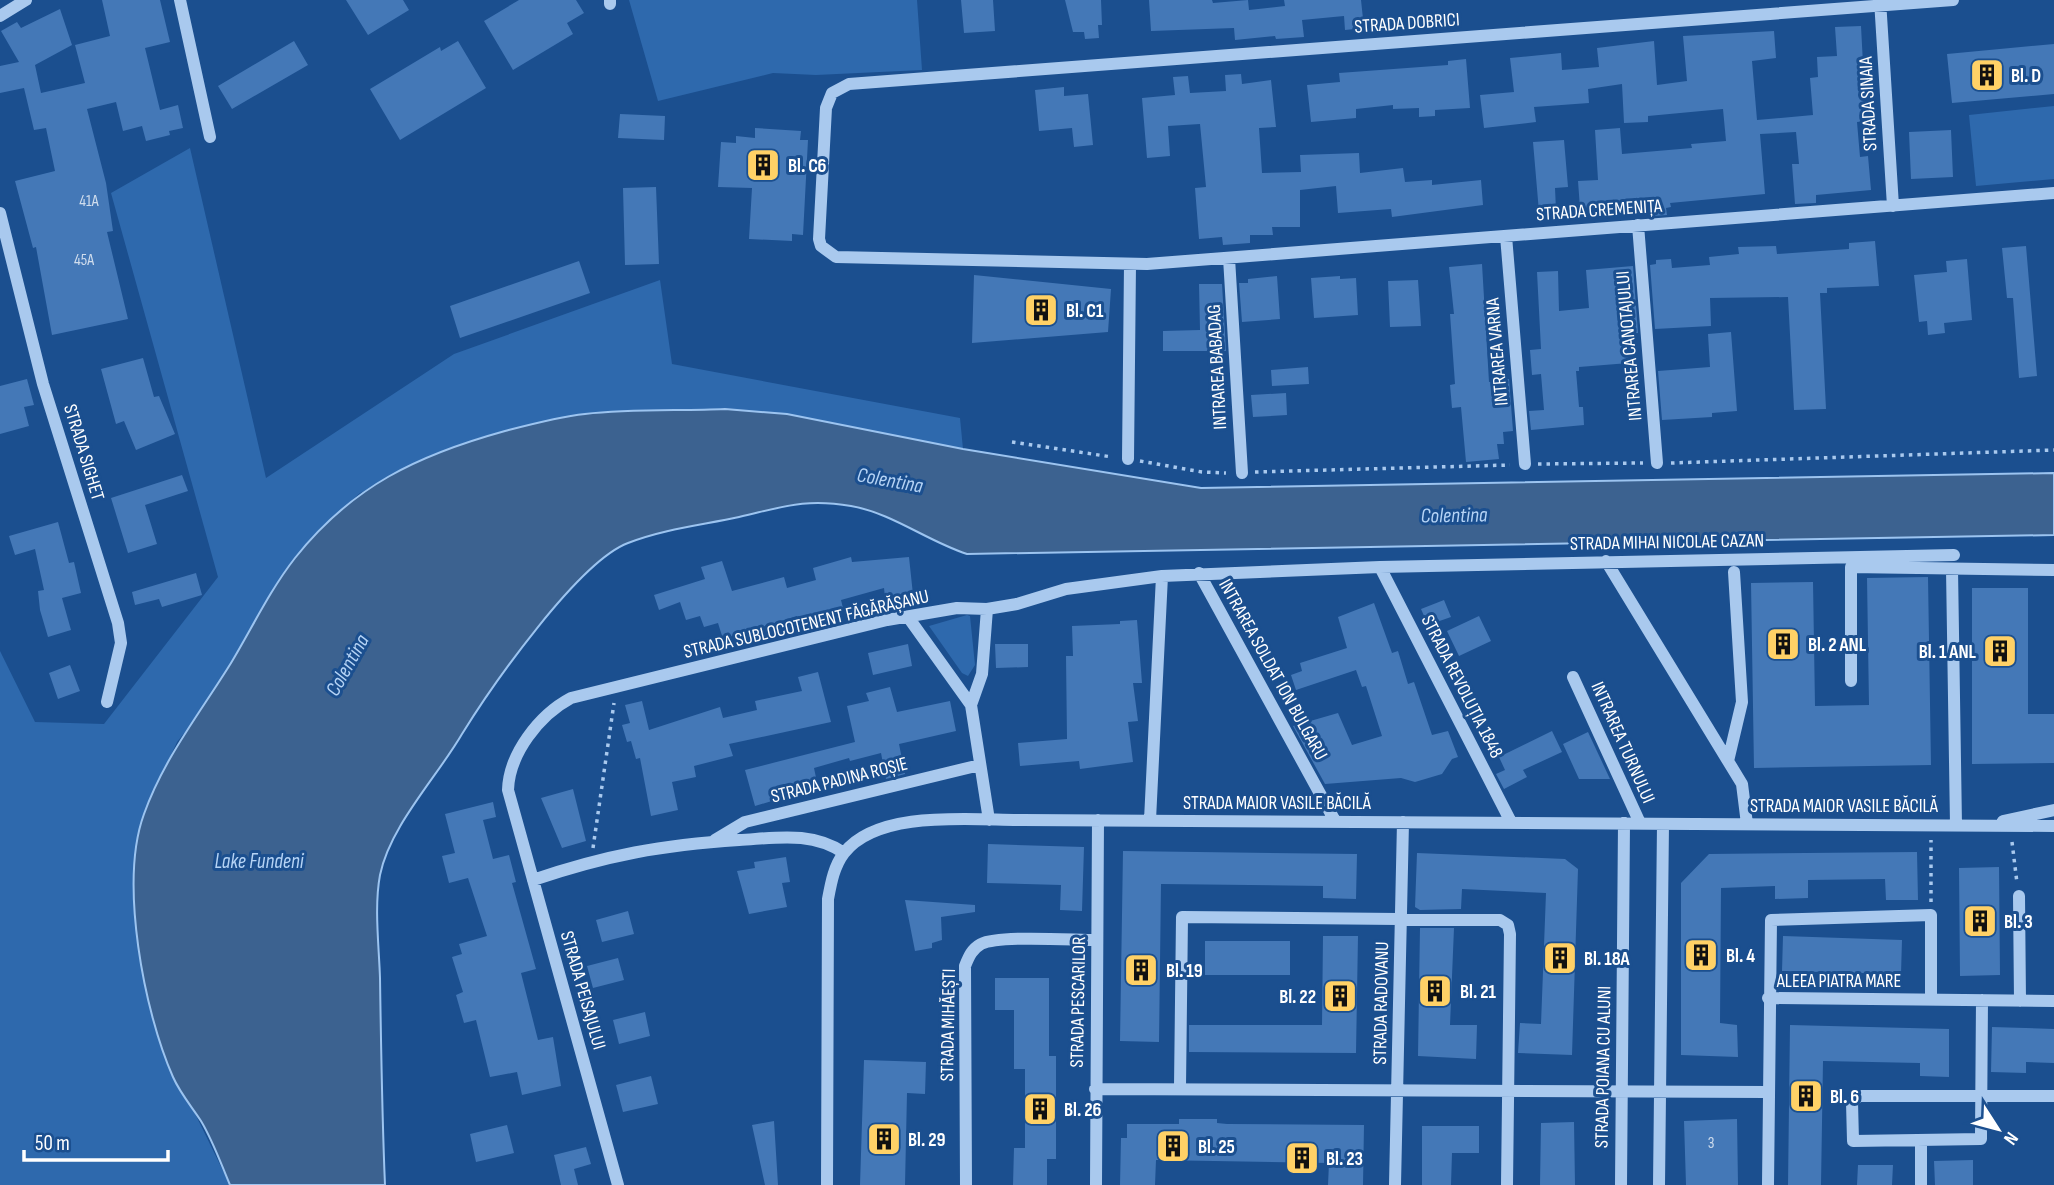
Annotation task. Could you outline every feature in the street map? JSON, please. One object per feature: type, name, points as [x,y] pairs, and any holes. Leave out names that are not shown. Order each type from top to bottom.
[{"type":"street","points":[[0,16],[26,0]]},
{"type":"street","points":[[180,0],[211,137]]},
{"type":"street","name":"STRADA DOBRICI","points":[[1130,264],[836,257],[821,246],[818,228],[826,108],[832,93],[849,84],[937,76],[1881,3],[1953,0]]},
{"type":"street","name":"STRADA SINAIA","points":[[1881,3],[1893,206]]},
{"type":"street","name":"STRADA CREMENIȚA","points":[[1130,264],[2054,193]]},
{"type":"street","name":"STRADA SIGHET","points":[[0,213],[43,384],[118,623],[121,643],[107,702]]},
{"type":"street","name":"INTRAREA CANOTAJULUI","points":[[1638,225],[1657,463]]},
{"type":"street","name":"INTRAREA VARNA","points":[[1506,236],[1525,464]]},
{"type":"street","name":"INTRAREA BABADAG","points":[[1229,258],[1242,472]]},
{"type":"street","points":[[1128,459],[1130,264]]},
{"type":"street","name":"STRADA MIHAI NICOLAE CAZAN","points":[[1380,567],[1954,555]]},
{"type":"street","points":[[1606,561],[1742,784],[1747,824]]},
{"type":"street","name":"STRADA SUBLOCOTENENT FĂGĂRĂȘANU","points":[[511,806],[509,771],[516,756],[546,717],[571,698],[908,617],[957,608],[987,608],[1036,600],[1066,589],[1199,573],[1380,567]]},
{"type":"street","name":"STRADA REVOLUȚIA 1848","points":[[1380,567],[1511,822]]},
{"type":"street","points":[[1852,681],[1851,567],[2054,570]]},
{"type":"street","points":[[1952,569],[1956,825]]},
{"type":"street","points":[[1728,761],[1742,702],[1734,572]]},
{"type":"street","name":"INTRAREA SOLDAT ION BULGARU","points":[[1199,573],[1335,821]]},
{"type":"street","points":[[1150,820],[1162,576]]},
{"type":"street","points":[[971,705],[982,674],[986,649],[987,608]]},
{"type":"street","points":[[908,617],[971,705],[989,820]]},
{"type":"street","name":"INTRAREA TURNULUI","points":[[1573,677],[1640,823]]},
{"type":"street","name":"STRADA PADINA ROȘIE","points":[[712,842],[745,822],[980,765]]},
{"type":"street","name":"STRADA PEISAJULUI","points":[[511,806],[618,1185]]},
{"type":"street","points":[[1989,825],[2054,810]]},
{"type":"street","name":"STRADA MAIOR VASILE BĂCILĂ","points":[[844,853],[860,839],[896,824],[989,820],[2054,826]]},
{"type":"street","name":"STRADA PESCARILOR","points":[[1096,1185],[1098,820]]},
{"type":"street","name":"STRADA RADOVANU","points":[[1395,1185],[1403,822]]},
{"type":"street","name":"STRADA POIANA CU ALUNI","points":[[1620,1185],[1624,823]]},
{"type":"street","points":[[1659,1185],[1663,824]]},
{"type":"street","name":"STRADA PADINA ROȘIE","points":[[533,880],[592,860],[652,847],[794,836],[827,842],[844,853]]},
{"type":"street","points":[[827,1185],[826,930],[832,877],[844,853]]},
{"type":"street","points":[[2019,896],[2020,1001]]},
{"type":"street","points":[[1768,998],[1771,920],[1931,915],[1931,1000]]},
{"type":"street","points":[[1180,1087],[1182,917],[1500,920],[1508,925],[1507,1185]]},
{"type":"street","name":"STRADA MIHĂEȘTI","points":[[966,1185],[965,965],[968,957],[973,950],[990,941],[1096,940]]},
{"type":"street","name":"ALEEA PIATRA MARE","points":[[1768,1185],[1768,998],[2054,1001]]},
{"type":"street","points":[[1982,1000],[1982,1095],[1981,1139],[1922,1142],[1853,1140],[1854,1098],[1982,1095],[2054,1096]]},
{"type":"street","points":[[1095,1088],[1767,1092]]},
{"type":"street","points":[[1921,1185],[1922,1142]]},
{"type":"path","points":[[592,860],[616,689]]},
{"type":"path","points":[[1931,915],[1932,825]]},
{"type":"path","points":[[2011,826],[2019,896]]},
{"type":"shaded area","points":[[629,0],[917,0],[922,70],[816,75],[773,73],[658,101]]},
{"type":"shaded area","points":[[2054,106],[2054,179],[1976,186],[1969,115]]},
{"type":"shaded area","points":[[190,148],[266,478],[454,354],[660,280],[672,364],[960,418],[963,449],[787,414],[725,409],[584,414],[476,439],[360,493],[330,520],[293,561],[202,711],[177,742],[143,816],[138,839],[135,901],[142,968],[158,1038],[230,1185],[0,1185],[0,651],[35,722],[104,724],[218,577],[111,193]]},
{"type":"shaded area","points":[[970,616],[975,665],[968,676],[962,673],[929,626]]},
{"type":"water","name":"Lake Fundeni","points":[[725,409],[787,414],[963,449],[1201,488],[2054,473],[2054,535],[967,554],[866,510],[835,504],[807,503],[642,538],[608,555],[585,574],[537,628],[493,687],[415,802],[385,857],[378,887],[377,913],[385,1185],[230,1185],[209,1136],[176,1083],[162,1050],[144,983],[138,947],[134,875],[137,842],[152,793],[183,736],[231,663],[277,583],[295,558],[340,511],[389,476],[444,451],[505,431],[575,415],[620,411]]},
{"type":"building","points":[[102,0],[160,0],[170,42],[145,48],[160,110],[178,105],[183,128],[169,131],[170,135],[146,141],[142,126],[123,131],[116,102],[87,109],[106,183],[113,231],[107,232],[128,319],[52,335],[36,247],[33,248],[15,181],[55,171],[46,128],[34,130],[24,88],[0,93],[0,66],[19,62],[1,31],[17,22],[21,28],[60,9],[72,45],[35,65],[41,93],[85,83],[75,45],[110,36]]},
{"type":"building","points":[[346,0],[403,0],[409,10],[368,35]]},
{"type":"building","points":[[519,0],[576,0],[584,13],[567,23],[573,34],[513,70],[484,21]]},
{"type":"building","points":[[961,0],[993,0],[995,31],[964,33]]},
{"type":"building","points":[[1065,0],[1101,0],[1102,25],[1098,25],[1099,38],[1085,39],[1084,32],[1073,32]]},
{"type":"building","points":[[1149,0],[1212,0],[1213,3],[1248,0],[1249,10],[1285,6],[1284,0],[1361,0],[1364,28],[1345,30],[1344,16],[1302,20],[1304,37],[1276,39],[1275,36],[1235,40],[1234,28],[1151,31]]},
{"type":"building","points":[[1861,26],[1866,121],[1857,122],[1860,157],[1868,156],[1871,190],[1816,195],[1816,203],[1795,204],[1792,164],[1799,164],[1796,132],[1760,134],[1765,194],[1670,203],[1671,207],[1666,208],[1667,215],[1652,216],[1652,210],[1596,215],[1596,207],[1580,208],[1578,181],[1598,180],[1595,130],[1620,128],[1622,154],[1692,148],[1691,144],[1726,141],[1723,109],[1648,116],[1648,122],[1624,123],[1622,84],[1588,89],[1589,103],[1534,107],[1536,122],[1484,128],[1480,95],[1514,92],[1510,58],[1561,53],[1562,70],[1599,67],[1597,48],[1654,41],[1657,85],[1687,81],[1683,36],[1774,31],[1776,58],[1752,61],[1757,120],[1813,115],[1810,78],[1818,77],[1817,57],[1837,56],[1835,27]]},
{"type":"building","points":[[294,41],[308,65],[232,109],[218,86]]},
{"type":"building","points":[[458,41],[486,88],[400,140],[370,89],[440,47],[441,51]]},
{"type":"building","name":"Bl. D","points":[[2054,44],[2054,94],[1952,103],[1947,54]]},
{"type":"building","points":[[1466,59],[1470,108],[1435,110],[1435,116],[1419,117],[1419,108],[1393,109],[1393,105],[1356,109],[1356,118],[1311,122],[1307,85],[1340,82],[1339,73],[1448,65],[1448,61]]},
{"type":"building","points":[[1241,74],[1242,84],[1271,80],[1276,127],[1259,128],[1262,173],[1301,172],[1300,155],[1359,153],[1360,173],[1403,168],[1405,182],[1432,180],[1432,185],[1481,180],[1483,205],[1392,217],[1391,209],[1338,213],[1336,186],[1300,190],[1300,227],[1272,227],[1273,235],[1250,235],[1250,243],[1223,245],[1222,237],[1199,239],[1195,188],[1206,187],[1200,124],[1168,126],[1170,156],[1147,158],[1142,98],[1175,95],[1173,77],[1188,76],[1190,93],[1226,91],[1225,75]]},
{"type":"building","points":[[1064,87],[1064,96],[1088,94],[1093,145],[1074,147],[1072,128],[1039,131],[1035,90]]},
{"type":"building","points":[[620,114],[665,116],[664,140],[618,138]]},
{"type":"building","name":"Bl. C6","points":[[755,128],[801,131],[800,140],[808,140],[803,235],[792,234],[792,241],[749,239],[752,188],[718,187],[721,142],[736,143],[736,136],[755,138]]},
{"type":"building","points":[[1951,130],[1953,177],[1911,179],[1909,132]]},
{"type":"building","points":[[1564,140],[1568,187],[1555,188],[1556,210],[1539,212],[1533,142]]},
{"type":"building","points":[[656,187],[659,264],[625,265],[623,188]]},
{"type":"building","points":[[1875,241],[1879,286],[1827,288],[1827,293],[1820,293],[1826,409],[1794,410],[1788,297],[1710,298],[1711,326],[1655,329],[1650,265],[1656,264],[1656,260],[1671,259],[1672,268],[1710,265],[1709,257],[1739,254],[1738,247],[1776,246],[1777,254],[1849,249],[1849,243]]},
{"type":"building","points":[[2026,246],[2037,376],[2019,378],[2013,298],[2007,298],[2002,248]]},
{"type":"building","points":[[1967,259],[1972,320],[1944,323],[1945,333],[1928,335],[1927,321],[1919,322],[1914,275],[1947,272],[1946,261]]},
{"type":"building","points":[[579,261],[590,293],[460,338],[450,306]]},
{"type":"building","points":[[1482,264],[1489,382],[1509,379],[1513,431],[1503,432],[1504,444],[1497,444],[1499,459],[1466,462],[1461,407],[1452,408],[1450,385],[1455,384],[1450,314],[1454,314],[1449,267]]},
{"type":"building","points":[[1633,266],[1638,333],[1626,334],[1629,363],[1579,367],[1579,371],[1576,371],[1579,407],[1583,407],[1584,425],[1531,430],[1529,411],[1544,410],[1541,374],[1532,375],[1530,350],[1541,349],[1537,272],[1558,271],[1559,311],[1589,308],[1586,270]]},
{"type":"building","name":"Bl. C1","points":[[974,275],[1111,289],[1108,332],[972,343]]},
{"type":"building","points":[[1277,276],[1280,319],[1242,322],[1239,283],[1248,283],[1248,279]]},
{"type":"building","points":[[1340,276],[1340,279],[1356,278],[1358,315],[1314,318],[1311,278]]},
{"type":"building","points":[[1418,280],[1421,326],[1390,327],[1388,281]]},
{"type":"building","points":[[1199,284],[1222,284],[1226,351],[1163,351],[1163,331],[1200,330]]},
{"type":"building","points":[[1731,332],[1737,411],[1712,413],[1712,417],[1662,420],[1658,371],[1710,367],[1708,334]]},
{"type":"building","points":[[143,358],[154,397],[159,396],[175,434],[136,450],[124,421],[116,424],[101,369]]},
{"type":"building","points":[[1308,367],[1309,384],[1272,386],[1271,370]]},
{"type":"building","points":[[27,379],[34,405],[24,407],[29,426],[0,434],[0,386]]},
{"type":"building","points":[[1286,393],[1287,415],[1253,417],[1251,395]]},
{"type":"building","points":[[182,475],[188,491],[145,505],[157,544],[128,553],[111,498]]},
{"type":"building","points":[[58,522],[69,563],[74,562],[81,593],[62,598],[71,630],[48,637],[40,610],[38,591],[44,590],[35,549],[15,555],[9,536]]},
{"type":"building","points":[[851,557],[852,562],[909,557],[914,604],[886,606],[884,588],[841,600],[844,612],[799,625],[797,616],[723,639],[718,623],[704,627],[700,616],[686,620],[680,602],[659,610],[654,595],[705,579],[701,567],[722,561],[732,591],[784,577],[787,588],[816,580],[813,568]]},
{"type":"building","points":[[196,573],[202,595],[162,607],[159,599],[135,605],[132,592]]},
{"type":"building","name":"Bl. 2 ANL","points":[[1928,577],[1931,765],[1754,768],[1751,583],[1813,582],[1815,706],[1869,705],[1867,578]]},
{"type":"building","name":"Bl. 1 ANL","points":[[1972,588],[2028,588],[2028,714],[2054,714],[2054,763],[1972,764]]},
{"type":"building","points":[[1444,600],[1451,617],[1428,625],[1421,609]]},
{"type":"building","points":[[1374,603],[1392,653],[1398,651],[1408,684],[1414,682],[1432,735],[1448,731],[1458,757],[1452,759],[1442,774],[1415,782],[1401,778],[1325,784],[1293,726],[1338,713],[1352,745],[1382,736],[1366,686],[1362,687],[1356,670],[1296,690],[1291,675],[1302,671],[1300,663],[1347,648],[1338,617]]},
{"type":"building","points":[[1479,616],[1491,641],[1459,656],[1447,631]]},
{"type":"building","points":[[1137,620],[1142,683],[1133,683],[1138,721],[1128,722],[1133,762],[1080,769],[1079,761],[1020,766],[1018,743],[1067,739],[1066,656],[1073,656],[1072,626],[1120,624],[1120,621]]},
{"type":"building","points":[[908,644],[912,666],[873,675],[868,653]]},
{"type":"building","points":[[995,644],[1028,644],[1028,667],[996,668]]},
{"type":"building","points":[[70,665],[80,691],[58,699],[49,673]]},
{"type":"building","points":[[818,672],[831,722],[729,744],[733,756],[694,766],[696,777],[672,782],[678,810],[651,816],[640,758],[636,759],[631,741],[627,742],[622,725],[630,723],[625,705],[642,701],[649,730],[720,707],[723,718],[757,710],[755,701],[802,691],[798,677]]},
{"type":"building","points":[[890,687],[897,712],[950,701],[956,731],[899,744],[905,774],[886,779],[881,753],[850,761],[849,758],[814,768],[818,787],[755,806],[745,770],[855,742],[847,706],[869,701],[866,693]]},
{"type":"building","points":[[1552,731],[1562,752],[1523,770],[1527,777],[1504,789],[1496,774],[1505,770],[1499,757]]},
{"type":"building","points":[[1588,732],[1610,779],[1579,779],[1563,744]]},
{"type":"building","points":[[573,789],[586,841],[562,848],[541,798]]},
{"type":"building","points":[[493,802],[496,817],[483,820],[493,859],[509,855],[516,882],[512,883],[536,969],[521,973],[538,1040],[553,1037],[561,1086],[522,1095],[517,1072],[490,1077],[476,1020],[464,1023],[456,995],[463,992],[452,957],[462,954],[459,944],[487,936],[468,878],[449,883],[442,856],[455,853],[445,814]]},
{"type":"building","points":[[988,844],[1084,847],[1082,911],[1060,910],[1061,885],[987,883]]},
{"type":"building","name":"Bl. 19","points":[[1123,851],[1357,854],[1356,899],[1323,898],[1323,886],[1161,884],[1159,1042],[1120,1041]]},
{"type":"building","name":"Bl. 4","points":[[1917,852],[1918,900],[1886,900],[1885,879],[1808,880],[1808,898],[1775,899],[1775,886],[1721,888],[1720,1023],[1737,1025],[1738,1057],[1681,1055],[1681,883],[1709,854]]},
{"type":"building","name":"Bl. 18A","points":[[1417,853],[1565,859],[1578,869],[1572,1055],[1518,1053],[1520,1023],[1541,1024],[1546,893],[1462,889],[1461,909],[1420,910],[1415,907]]},
{"type":"building","points":[[786,857],[790,882],[782,883],[787,907],[749,914],[737,871],[755,868],[754,862]]},
{"type":"building","name":"Bl. 3","points":[[1999,867],[2000,975],[1960,976],[1959,868]]},
{"type":"building","points":[[905,900],[975,905],[975,912],[941,917],[942,940],[932,943],[932,948],[915,951]]},
{"type":"building","points":[[628,911],[634,934],[602,942],[596,920]]},
{"type":"building","name":"Bl. 21","points":[[1420,928],[1454,928],[1450,1025],[1477,1025],[1476,1059],[1418,1056]]},
{"type":"building","name":"Bl. 22","points":[[1323,936],[1358,936],[1356,1053],[1189,1052],[1189,1025],[1322,1025]]},
{"type":"building","points":[[1783,936],[1902,940],[1901,974],[1782,971]]},
{"type":"building","points":[[1205,941],[1290,941],[1290,975],[1205,975]]},
{"type":"building","points":[[618,958],[624,980],[593,988],[587,966]]},
{"type":"building","name":"Bl. 26","points":[[995,978],[1049,978],[1049,1056],[1056,1056],[1056,1159],[1047,1159],[1047,1185],[1013,1185],[1014,1148],[1025,1148],[1025,1069],[1014,1069],[1014,1010],[995,1010]]},
{"type":"building","points":[[645,1012],[650,1036],[619,1044],[613,1020]]},
{"type":"building","name":"Bl. 6","points":[[1790,1025],[1949,1029],[1949,1077],[1920,1076],[1920,1063],[1823,1061],[1821,1185],[1788,1185]]},
{"type":"building","points":[[1992,1027],[2054,1029],[2054,1063],[2026,1062],[2026,1073],[1991,1072]]},
{"type":"building","name":"Bl. 29","points":[[864,1060],[926,1062],[925,1094],[907,1093],[905,1185],[860,1185]]},
{"type":"building","points":[[651,1076],[658,1104],[623,1112],[616,1085]]},
{"type":"building","points":[[1179,1119],[1217,1119],[1217,1123],[1227,1124],[1364,1125],[1363,1185],[1328,1185],[1329,1163],[1156,1160],[1155,1185],[1120,1185],[1121,1138],[1127,1138],[1127,1124],[1179,1124]]},
{"type":"building","points":[[1737,1119],[1738,1185],[1686,1185],[1684,1121]]},
{"type":"building","points":[[774,1121],[778,1185],[765,1185],[752,1125]]},
{"type":"building","points":[[1574,1122],[1575,1185],[1540,1185],[1541,1123]]},
{"type":"building","points":[[507,1125],[514,1153],[476,1162],[470,1134]]},
{"type":"building","points":[[1422,1126],[1479,1126],[1479,1153],[1452,1153],[1451,1185],[1422,1185]]},
{"type":"building","points":[[586,1147],[591,1164],[574,1169],[578,1185],[561,1185],[554,1155]]},
{"type":"building","points":[[1973,1160],[1973,1185],[1935,1185],[1934,1161]]},
{"type":"building","points":[[1858,1165],[1893,1165],[1892,1185],[1857,1185]]},
{"type":"place","name":"Bl. D","points":[[1987,75]]},
{"type":"place","name":"Bl. C6","points":[[763,165]]},
{"type":"place","name":"Bl. C1","points":[[1041,310]]},
{"type":"place","name":"Bl. 2 ANL","points":[[1783,644]]},
{"type":"place","name":"Bl. 1 ANL","points":[[2000,651]]},
{"type":"place","name":"Bl. 3","points":[[1980,921]]},
{"type":"place","name":"Bl. 4","points":[[1701,955]]},
{"type":"place","name":"Bl. 18A","points":[[1560,958]]},
{"type":"place","name":"Bl. 19","points":[[1141,970]]},
{"type":"place","name":"Bl. 21","points":[[1435,991]]},
{"type":"place","name":"Bl. 22","points":[[1340,996]]},
{"type":"place","name":"Bl. 6","points":[[1806,1096]]},
{"type":"place","name":"Bl. 26","points":[[1040,1109]]},
{"type":"place","name":"Bl. 29","points":[[884,1139]]},
{"type":"place","name":"Bl. 25","points":[[1173,1146]]},
{"type":"place","name":"Bl. 23","points":[[1302,1158]]},
{"type":"water label","name":"Colentina","points":[[890,480]]},
{"type":"water label","name":"Colentina","points":[[1454,515]]},
{"type":"water label","name":"Colentina","points":[[347,665]]}]
